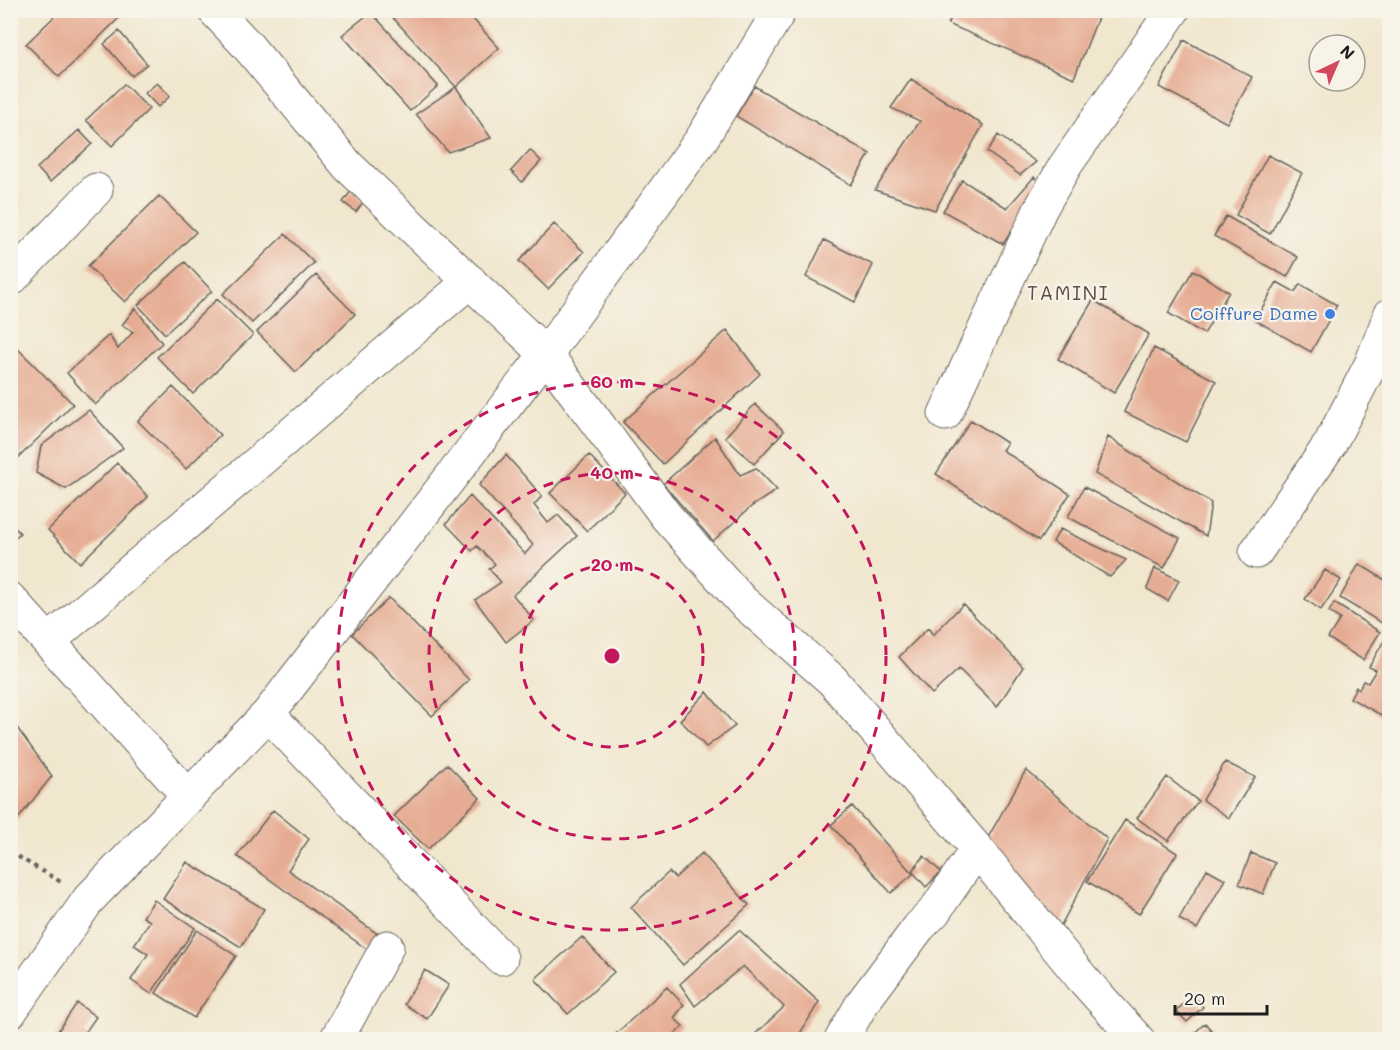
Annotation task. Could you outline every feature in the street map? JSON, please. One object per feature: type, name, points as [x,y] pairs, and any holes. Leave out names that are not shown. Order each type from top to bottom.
[{"type":"street","points":[[214,10],[246,44],[348,166],[546,354],[666,516],[742,601],[832,680],[977,849],[1082,978],[1138,1040]]},
{"type":"street","points":[[10,1012],[89,899],[268,714],[546,354],[700,140],[780,10]]},
{"type":"street","points":[[945,414],[1041,208],[1065,166],[1173,10]]},
{"type":"street","points":[[10,280],[96,190]]},
{"type":"street","points":[[49,641],[470,281]]},
{"type":"street","points":[[1256,552],[1330,444],[1371,364],[1389,315]]},
{"type":"street","points":[[10,599],[189,797]]},
{"type":"street","points":[[268,714],[501,958]]},
{"type":"street","points":[[841,1040],[863,1002],[919,927],[934,912],[977,849]]},
{"type":"street","points":[[336,1040],[387,946]]},
{"type":"path","points":[[10,852],[89,899]]},
{"type":"building","points":[[61,10],[115,10],[121,16],[59,77],[26,44]]},
{"type":"building","points":[[386,10],[465,10],[499,48],[456,87]]},
{"type":"building","points":[[956,10],[1101,10],[1074,78],[948,24]]},
{"type":"building","points":[[371,12],[438,86],[410,111],[342,35]]},
{"type":"building","points":[[119,31],[147,64],[132,76],[104,44]]},
{"type":"building","points":[[1184,40],[1252,77],[1227,123],[1159,87]]},
{"type":"building","points":[[911,79],[983,125],[935,210],[875,190],[920,121],[891,108]]},
{"type":"building","points":[[157,83],[170,96],[158,107],[145,93]]},
{"type":"building","points":[[124,84],[149,109],[112,146],[86,120]]},
{"type":"building","points":[[754,86],[870,154],[851,185],[736,116]]},
{"type":"building","points":[[456,87],[491,138],[448,152],[416,114]]},
{"type":"building","points":[[79,130],[92,144],[50,182],[37,168]]},
{"type":"building","points":[[998,135],[1036,162],[1020,175],[987,152]]},
{"type":"building","points":[[530,150],[541,161],[522,182],[511,171]]},
{"type":"building","points":[[1268,155],[1302,173],[1270,234],[1236,215]]},
{"type":"building","points":[[1034,177],[1043,185],[1003,244],[943,211],[962,180],[1007,208]]},
{"type":"building","points":[[351,191],[364,201],[356,212],[343,202]]},
{"type":"building","points":[[159,196],[196,232],[125,302],[88,266]]},
{"type":"building","points":[[1226,216],[1298,257],[1287,277],[1214,236]]},
{"type":"building","points":[[554,224],[584,252],[548,289],[519,261]]},
{"type":"building","points":[[285,234],[314,263],[252,323],[223,294]]},
{"type":"building","points":[[824,240],[873,265],[855,302],[806,277]]},
{"type":"building","points":[[185,262],[212,291],[165,334],[138,305]]},
{"type":"building","points":[[1193,270],[1229,292],[1204,334],[1168,313]]},
{"type":"building","points":[[316,275],[355,314],[296,372],[257,332]]},
{"type":"building","points":[[1277,282],[1295,292],[1300,284],[1337,305],[1311,352],[1255,320]]},
{"type":"building","points":[[217,299],[253,335],[193,394],[157,357]]},
{"type":"building","points":[[1093,300],[1149,334],[1114,393],[1058,359]]},
{"type":"building","points":[[135,308],[162,343],[95,405],[67,373],[109,335],[118,349],[133,332],[122,325]]},
{"type":"building","points":[[727,330],[760,374],[663,464],[623,422]]},
{"type":"building","points":[[10,341],[73,404],[10,466]]},
{"type":"building","points":[[1154,348],[1216,381],[1186,442],[1124,412]]},
{"type":"building","points":[[173,387],[220,435],[186,469],[138,421]]},
{"type":"building","points":[[755,404],[784,431],[754,464],[725,437]]},
{"type":"building","points":[[89,410],[123,448],[66,489],[36,473],[41,446]]},
{"type":"building","points":[[971,420],[1007,443],[1002,450],[1070,494],[1039,541],[936,474]]},
{"type":"building","points":[[715,437],[740,475],[756,468],[777,490],[752,506],[713,541],[663,484]]},
{"type":"building","points":[[1108,437],[1211,503],[1206,536],[1095,474]]},
{"type":"building","points":[[506,455],[542,496],[534,505],[548,523],[558,515],[577,536],[513,595],[534,620],[506,642],[475,600],[501,582],[489,569],[495,564],[477,546],[472,551],[446,524],[470,496],[525,554],[533,545],[479,485]]},
{"type":"building","points":[[589,455],[625,493],[587,531],[550,493]]},
{"type":"building","points":[[117,463],[148,497],[80,563],[48,530]]},
{"type":"building","points":[[1084,487],[1180,538],[1164,568],[1068,517]]},
{"type":"building","points":[[10,523],[20,533],[10,543]]},
{"type":"building","points":[[1060,529],[1126,560],[1110,577],[1053,542]]},
{"type":"building","points":[[1359,564],[1390,583],[1390,628],[1340,598]]},
{"type":"building","points":[[1155,568],[1179,580],[1168,601],[1147,589]]},
{"type":"building","points":[[1325,570],[1341,580],[1321,610],[1305,599]]},
{"type":"building","points":[[389,598],[469,680],[432,716],[352,634]]},
{"type":"building","points":[[1334,603],[1380,632],[1363,660],[1328,638],[1340,619],[1329,612]]},
{"type":"building","points":[[963,604],[1023,667],[997,707],[959,669],[932,694],[899,657],[928,628],[933,635]]},
{"type":"building","points":[[1385,639],[1390,642],[1390,720],[1350,698],[1356,687],[1359,689],[1363,681],[1368,683],[1376,670],[1369,667]]},
{"type":"building","points":[[707,692],[735,726],[706,747],[680,720]]},
{"type":"building","points":[[10,718],[52,776],[14,824],[10,823]]},
{"type":"building","points":[[1225,762],[1255,777],[1229,818],[1203,800]]},
{"type":"building","points":[[447,764],[480,798],[428,849],[394,816]]},
{"type":"building","points":[[1026,770],[1107,839],[1060,927],[985,843]]},
{"type":"building","points":[[1167,777],[1198,801],[1168,841],[1137,818]]},
{"type":"building","points":[[852,806],[913,874],[891,893],[831,825]]},
{"type":"building","points":[[273,810],[309,839],[288,870],[379,935],[368,950],[237,856]]},
{"type":"building","points":[[1125,820],[1177,853],[1139,914],[1087,881]]},
{"type":"building","points":[[702,853],[749,905],[683,965],[631,907],[669,872],[675,878]]},
{"type":"building","points":[[1251,853],[1275,863],[1263,894],[1239,884]]},
{"type":"building","points":[[924,856],[941,872],[926,887],[912,871]]},
{"type":"building","points":[[187,862],[264,909],[241,947],[163,899]]},
{"type":"building","points":[[1207,869],[1225,879],[1197,929],[1179,919]]},
{"type":"building","points":[[154,900],[195,928],[151,994],[131,980],[148,954],[134,945],[150,921],[143,917]]},
{"type":"building","points":[[197,930],[236,956],[194,1018],[156,993]]},
{"type":"building","points":[[739,930],[819,1002],[796,1040],[749,1040],[784,1007],[743,966],[695,1006],[680,984]]},
{"type":"building","points":[[582,937],[614,972],[568,1014],[535,979]]},
{"type":"building","points":[[425,970],[449,985],[427,1019],[404,1004]]},
{"type":"building","points":[[667,987],[684,1005],[674,1018],[683,1026],[668,1040],[609,1040]]},
{"type":"building","points":[[1193,995],[1203,1007],[1187,1022],[1176,1011]]},
{"type":"building","points":[[77,1003],[96,1017],[84,1034],[92,1040],[52,1040]]},
{"type":"building","points":[[1205,1023],[1220,1040],[1187,1040]]},
{"type":"place","name":"Coiffure Dame","points":[[1330,314]]},
{"type":"district","name":"TAMINI","points":[[1068,293]]}]
